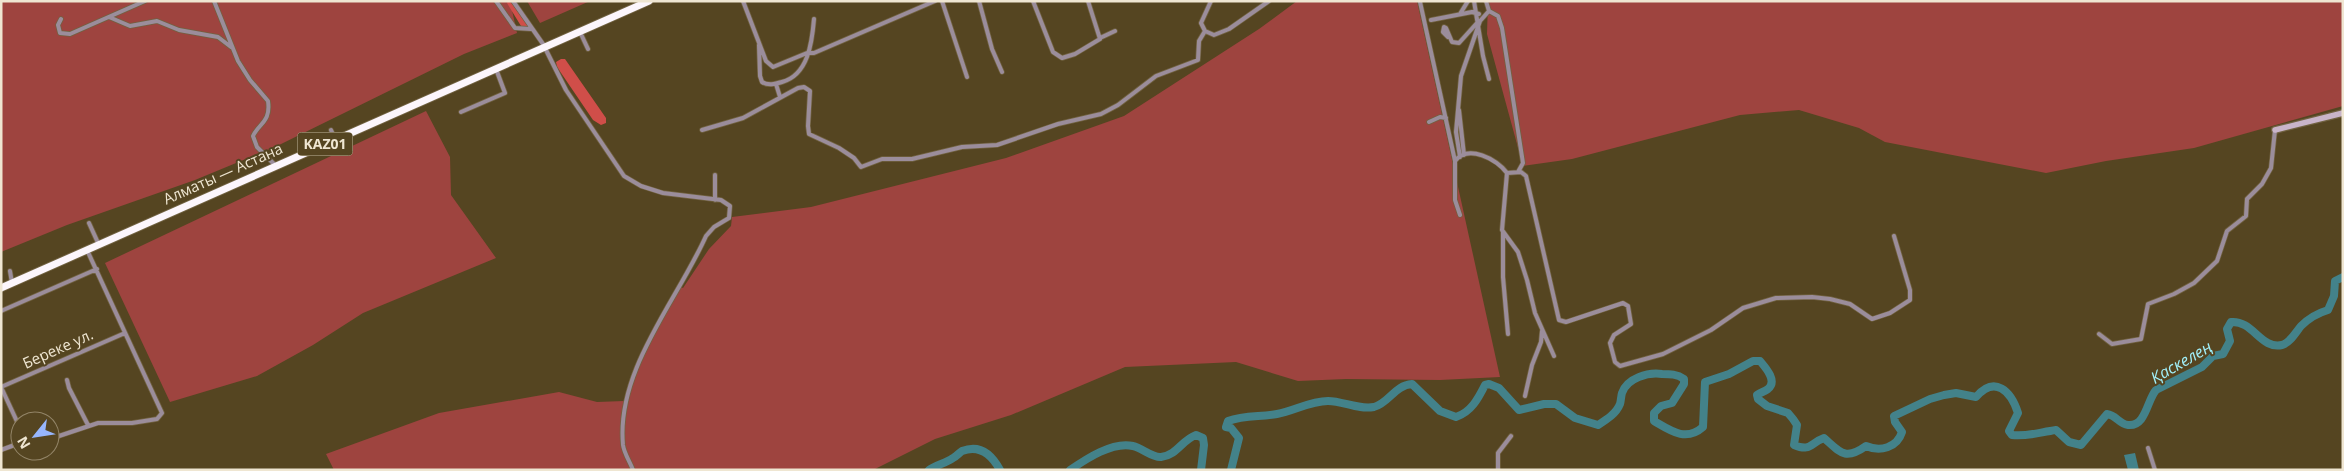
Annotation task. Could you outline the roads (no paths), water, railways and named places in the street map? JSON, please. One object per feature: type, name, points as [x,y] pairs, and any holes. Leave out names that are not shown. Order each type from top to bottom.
[{"type":"highway","name":"Алматы — Астана","points":[[1,288],[335,139],[496,70],[638,4],[649,1]]},
{"type":"street","points":[[62,19],[58,29],[60,33],[65,35],[144,1]]},
{"type":"street","points":[[214,1],[232,49]]},
{"type":"street","points":[[496,1],[515,28],[531,29]]},
{"type":"street","points":[[512,1],[545,48],[566,90],[624,176],[641,186],[664,193],[724,201],[730,206],[729,218],[714,227],[706,236],[652,336],[624,407],[623,447],[634,470]]},
{"type":"street","points":[[742,1],[767,63],[772,67],[807,53],[814,53],[935,1]]},
{"type":"street","points":[[942,1],[967,77]]},
{"type":"street","points":[[979,1],[992,49],[1002,72]]},
{"type":"street","points":[[1033,1],[1042,28],[1056,56],[1062,58],[1074,54],[1115,31]]},
{"type":"street","points":[[1088,1],[1100,38]]},
{"type":"street","points":[[1211,1],[1202,20],[1205,31],[1211,35],[1220,33],[1269,1]]},
{"type":"street","points":[[1460,14],[1468,1]]},
{"type":"street","points":[[1474,1],[1489,79]]},
{"type":"street","points":[[1486,1],[1490,12],[1499,19],[1504,40],[1523,163],[1518,172]]},
{"type":"street","points":[[1420,2],[1455,161],[1455,200],[1460,215]]},
{"type":"street","points":[[1462,156],[1456,132],[1461,76],[1483,16],[1490,12]]},
{"type":"street","points":[[1431,20],[1460,14],[1477,13],[1483,16]]},
{"type":"street","points":[[109,17],[130,26],[157,21],[179,30],[225,40],[246,74],[268,101],[268,112],[263,126],[253,136],[257,147],[276,166]]},
{"type":"street","points":[[759,45],[758,55],[761,80],[765,84],[776,84],[790,80],[798,74],[807,53],[814,19]]},
{"type":"street","points":[[1448,37],[1452,42],[1459,43],[1477,23]]},
{"type":"street","points":[[702,130],[743,118],[798,88],[807,87],[810,91],[809,134],[839,148],[863,167],[882,159],[912,159],[962,147],[997,146],[1058,124],[1101,114],[1118,105],[1156,76],[1198,60],[1199,41],[1205,31]]},
{"type":"street","points":[[580,32],[588,48]]},
{"type":"street","points":[[496,70],[505,94],[510,99]]},
{"type":"street","points":[[776,84],[780,97]]},
{"type":"street","points":[[461,112],[505,94]]},
{"type":"street","points":[[1459,107],[1465,148],[1462,156]]},
{"type":"street","points":[[2099,334],[2112,344],[2138,340],[2143,332],[2148,304],[2174,294],[2194,283],[2203,272],[2218,261],[2227,232],[2246,216],[2248,199],[2268,174],[2273,154],[2275,130],[2343,113]]},
{"type":"street","points":[[1429,122],[1440,117],[1446,118]]},
{"type":"street","points":[[331,130],[335,139]]},
{"type":"street","points":[[1465,148],[1472,153],[1482,155],[1507,173],[1518,172],[1524,173],[1526,176],[1559,320],[1566,322],[1623,303],[1628,306],[1631,324],[1614,335],[1610,343],[1615,362],[1620,366],[1663,354],[1711,330],[1743,308],[1776,298],[1819,297],[1850,304],[1872,319],[1885,316],[1910,300],[1910,290],[1894,236]]},
{"type":"street","points":[[1455,161],[1462,156],[1472,153]]},
{"type":"street","points":[[1507,173],[1502,213],[1503,277],[1508,334]]},
{"type":"street","points":[[714,200],[715,175]]},
{"type":"street","points":[[89,223],[99,245]]},
{"type":"street","points":[[1503,232],[1518,252],[1535,313],[1554,356]]},
{"type":"street","points":[[60,435],[88,425],[139,422],[158,418],[161,415],[161,411],[87,250]]},
{"type":"street","points":[[1,311],[97,269]]},
{"type":"street","points":[[10,271],[12,283]]},
{"type":"street","points":[[1524,396],[1532,365],[1541,342],[1542,328]]},
{"type":"street","name":"Береке ул.","points":[[1,387],[124,333]]},
{"type":"street","points":[[67,380],[68,388],[88,425]]},
{"type":"street","points":[[1,387],[12,411]]},
{"type":"street","points":[[1498,470],[1496,459],[1498,453],[1511,436]]},
{"type":"street","points":[[2148,448],[2155,470]]},
{"type":"water","points":[[2135,453],[2139,470],[2128,470],[2124,455]]},
{"type":"waterway","name":"Қаскелең","points":[[1231,470],[1239,438],[1231,428],[1226,427],[1228,421],[1277,414],[1321,401],[1334,401],[1368,408],[1374,407],[1384,402],[1401,387],[1412,384],[1440,411],[1456,417],[1466,412],[1477,400],[1485,385],[1489,384],[1499,388],[1519,410],[1544,404],[1556,404],[1575,418],[1598,425],[1616,411],[1620,404],[1622,393],[1628,383],[1639,377],[1651,374],[1679,376],[1684,379],[1684,384],[1672,403],[1661,406],[1654,413],[1654,421],[1672,431],[1691,434],[1703,427],[1705,382],[1729,374],[1753,361],[1760,361],[1767,370],[1772,382],[1767,390],[1757,395],[1758,399],[1767,406],[1788,413],[1797,425],[1794,445],[1800,447],[1810,446],[1824,438],[1839,451],[1848,454],[1859,451],[1866,446],[1877,449],[1887,447],[1896,442],[1902,432],[1895,422],[1894,416],[1930,399],[1956,393],[1976,397],[1983,390],[1990,387],[2002,388],[2007,392],[2015,405],[2018,413],[2009,431],[2012,435],[2029,435],[2056,430],[2069,442],[2081,445],[2107,414],[2128,425],[2139,422],[2156,390],[2202,367],[2213,356],[2223,354],[2230,341],[2227,329],[2231,322],[2245,325],[2268,343],[2275,345],[2285,344],[2307,321],[2317,314],[2328,310],[2334,296],[2335,281],[2343,277]]},
{"type":"waterway","name":"Қаскелең","points":[[1070,470],[1100,452],[1117,446],[1133,446],[1158,457],[1167,456],[1196,435],[1203,438],[1201,470]]},
{"type":"waterway","name":"Қаскелең","points":[[929,470],[968,449],[985,452],[1000,470]]}]
